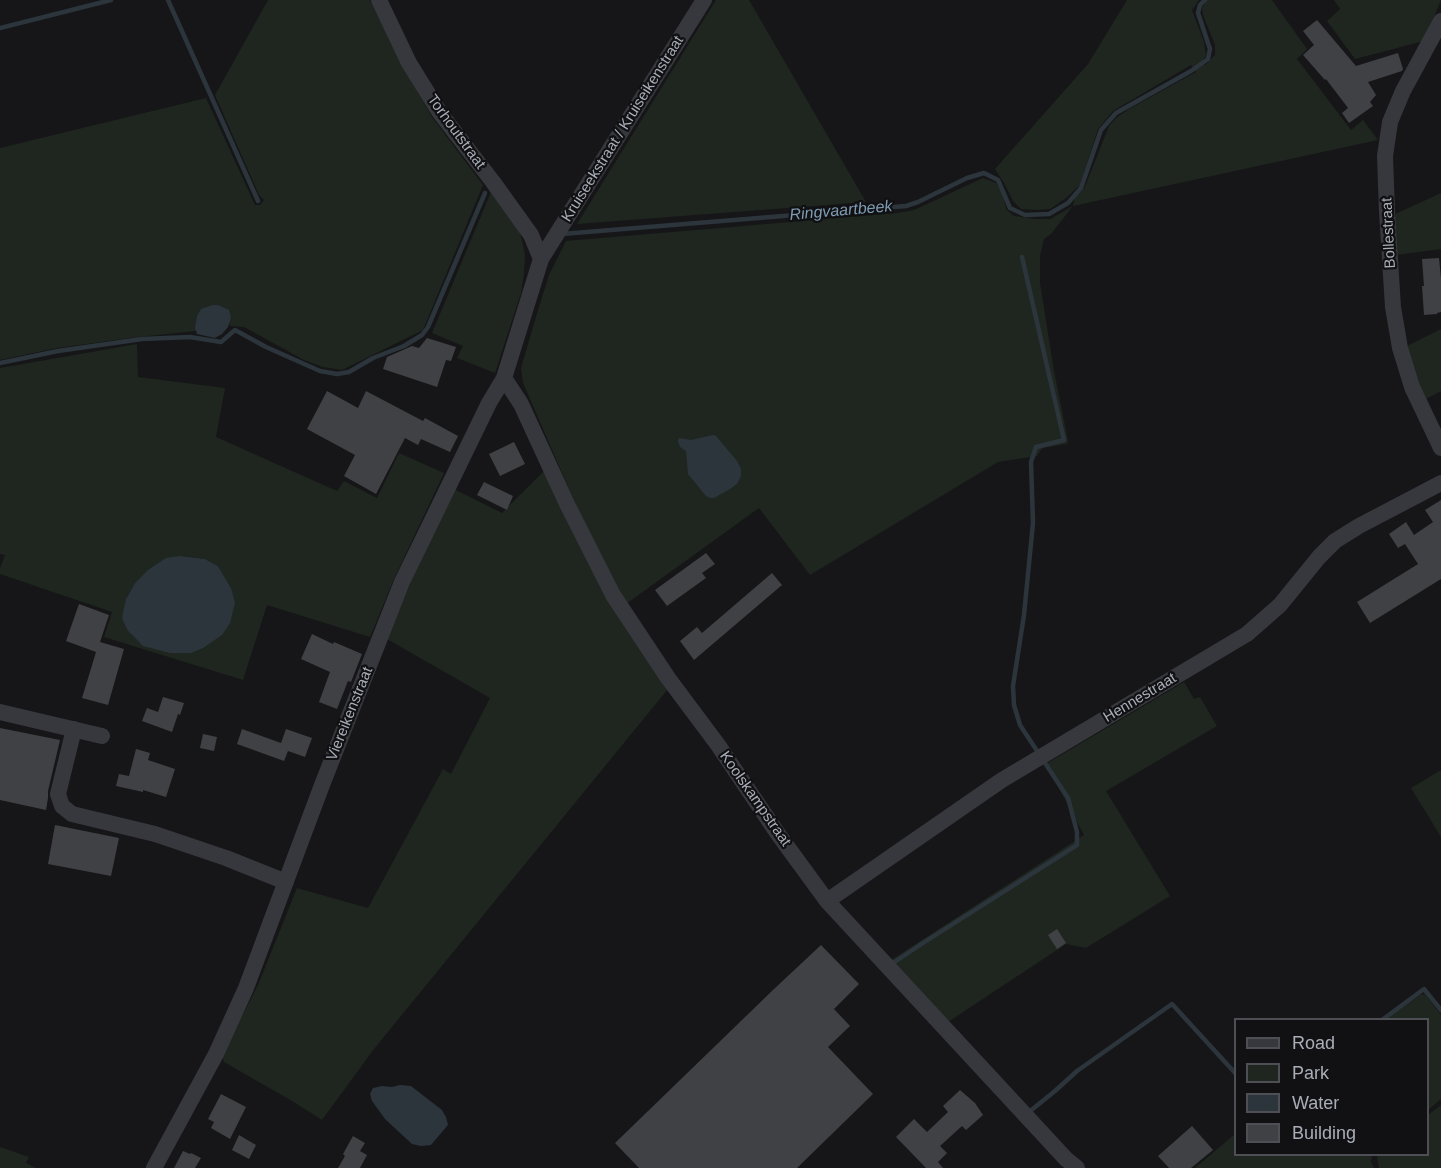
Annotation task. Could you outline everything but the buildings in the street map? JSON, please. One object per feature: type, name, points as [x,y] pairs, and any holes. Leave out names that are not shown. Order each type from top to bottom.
[{"type":"street","name":"Torhoutstraat","points":[[379,0],[421,83],[440,113],[531,235],[541,259]]},
{"type":"street","name":"Kruiseekstraat / Kruiseikenstraat","points":[[541,259],[704,0]]},
{"type":"street","name":"Bollestraat","points":[[1441,21],[1402,91],[1390,122],[1385,156],[1393,307],[1400,348],[1412,387],[1441,448]]},
{"type":"street","name":"Viereikenstraat","points":[[154,1168],[216,1054],[246,988],[322,785],[402,582],[483,414],[504,378],[541,259]]},
{"type":"street","name":"Koolskampstraat","points":[[504,378],[521,405],[613,595],[668,678],[718,745],[778,834],[827,901],[1066,1159],[1077,1168]]},
{"type":"street","name":"Hennestraat","points":[[827,901],[1002,780],[1247,634],[1280,605],[1318,557],[1335,542],[1359,526],[1441,483]]},
{"type":"street","points":[[0,712],[102,736]]},
{"type":"street","points":[[74,729],[58,794],[62,806],[72,814],[155,834],[226,858],[286,882]]},
{"type":"green space","points":[[268,0],[370,0],[403,67],[432,117],[483,185],[423,330],[342,370],[323,367],[304,360],[244,327],[230,326],[227,317],[196,331],[57,348],[0,360],[0,148],[206,98],[255,205],[260,205],[264,200],[259,195],[215,95]]},
{"type":"green space","points":[[716,0],[749,0],[866,202],[577,224]]},
{"type":"green space","points":[[1127,0],[1199,0],[1192,10],[1204,42],[1206,56],[1202,61],[1205,65],[1215,55],[1215,45],[1203,15],[1202,8],[1207,0],[1272,0],[1307,49],[1297,59],[1351,130],[1363,120],[1378,140],[1073,206],[1075,197],[1084,189],[1109,126],[1116,118],[1196,72],[1191,65],[1113,111],[1098,129],[1080,185],[1066,198],[1050,209],[1036,210],[1021,209],[1013,201],[995,169],[1088,64]]},
{"type":"green space","points":[[1334,0],[1441,0],[1424,41],[1355,59],[1327,21],[1340,9]]},
{"type":"green space","points":[[983,178],[996,183],[1003,195],[1006,209],[1014,216],[1050,219],[1073,206],[1051,234],[1044,239],[1040,256],[1040,283],[1067,444],[1043,448],[1037,456],[998,462],[810,575],[759,508],[626,604],[576,505],[523,383],[521,368],[538,310],[549,275],[566,241],[897,213],[914,210]]},
{"type":"green space","points":[[491,192],[520,232],[525,255],[521,293],[495,373],[457,358],[463,346],[432,333]]},
{"type":"green space","points":[[1441,193],[1441,249],[1396,255],[1393,215]]},
{"type":"green space","points":[[1441,329],[1441,391],[1424,400],[1405,347]]},
{"type":"green space","points":[[137,344],[138,377],[225,388],[216,437],[337,491],[344,481],[377,498],[399,453],[444,473],[394,579],[370,637],[267,605],[243,680],[104,637],[112,612],[0,574],[5,555],[0,554],[0,368]],"holes":[[[180,556],[205,559],[218,566],[231,588],[143,646],[128,631],[122,619],[126,599],[135,583]]]},
{"type":"green space","points":[[544,471],[668,689],[374,1049],[322,1120],[224,1062],[222,1055],[258,985],[297,888],[368,908],[443,769],[451,774],[490,698],[387,639],[454,489],[502,513]]},
{"type":"green space","points":[[1184,682],[1194,699],[1200,697],[1217,726],[1106,791],[1170,896],[1086,948],[1066,944],[948,1022],[888,962],[1084,835],[1046,764]]},
{"type":"green space","points":[[1441,770],[1441,837],[1411,788]]},
{"type":"green space","points":[[1425,994],[1441,1015],[1441,1099],[1429,1109],[1429,1018],[1387,1018],[1420,995]]},
{"type":"green space","points":[[1441,1105],[1441,1168],[1379,1168],[1378,1156],[1429,1156],[1429,1114]]},
{"type":"green space","points":[[1234,1135],[1234,1156],[1372,1156],[1371,1162],[1374,1168],[1195,1168]]},
{"type":"green space","points":[[0,1147],[29,1157],[26,1163],[36,1168],[0,1168]]},
{"type":"water","points":[[213,305],[229,310],[231,317],[228,327],[215,338],[197,334],[195,328],[197,316],[201,309]]},
{"type":"water","points":[[713,435],[737,461],[741,469],[741,476],[737,484],[730,489],[710,498],[688,474],[686,451],[680,447],[678,441],[679,438],[691,440]]},
{"type":"water","points":[[180,556],[205,559],[218,566],[231,588],[235,603],[230,623],[222,635],[191,653],[170,653],[143,646],[128,631],[122,619],[126,599],[135,583],[148,570],[166,558]]},
{"type":"water","points":[[411,1086],[442,1110],[446,1117],[448,1125],[431,1145],[412,1144],[385,1119],[372,1101],[370,1094],[373,1088]]},
{"type":"waterway","points":[[0,28],[111,0]]},
{"type":"waterway","points":[[168,0],[258,201]]},
{"type":"waterway","name":"Ringvaartbeek","points":[[562,234],[906,206],[967,178],[984,173],[998,180],[1010,208],[1025,215],[1049,214],[1068,203],[1081,188],[1101,130],[1116,113],[1208,59],[1210,49],[1198,13],[1200,5],[1205,0]]},
{"type":"waterway","points":[[0,363],[58,351],[142,339],[190,337],[221,342],[235,330],[266,347],[320,371],[337,374],[349,372],[422,335],[428,327],[485,193]]},
{"type":"waterway","points":[[894,964],[1077,845],[1077,832],[1068,798],[1020,725],[1014,705],[1013,686],[1024,615],[1033,523],[1031,462],[1036,447],[1064,440],[1022,257]]},
{"type":"waterway","points":[[1385,1018],[1424,989],[1441,1010]]},
{"type":"waterway","points":[[1027,1110],[1029,1112],[1077,1071],[1172,1004],[1234,1072]]}]
